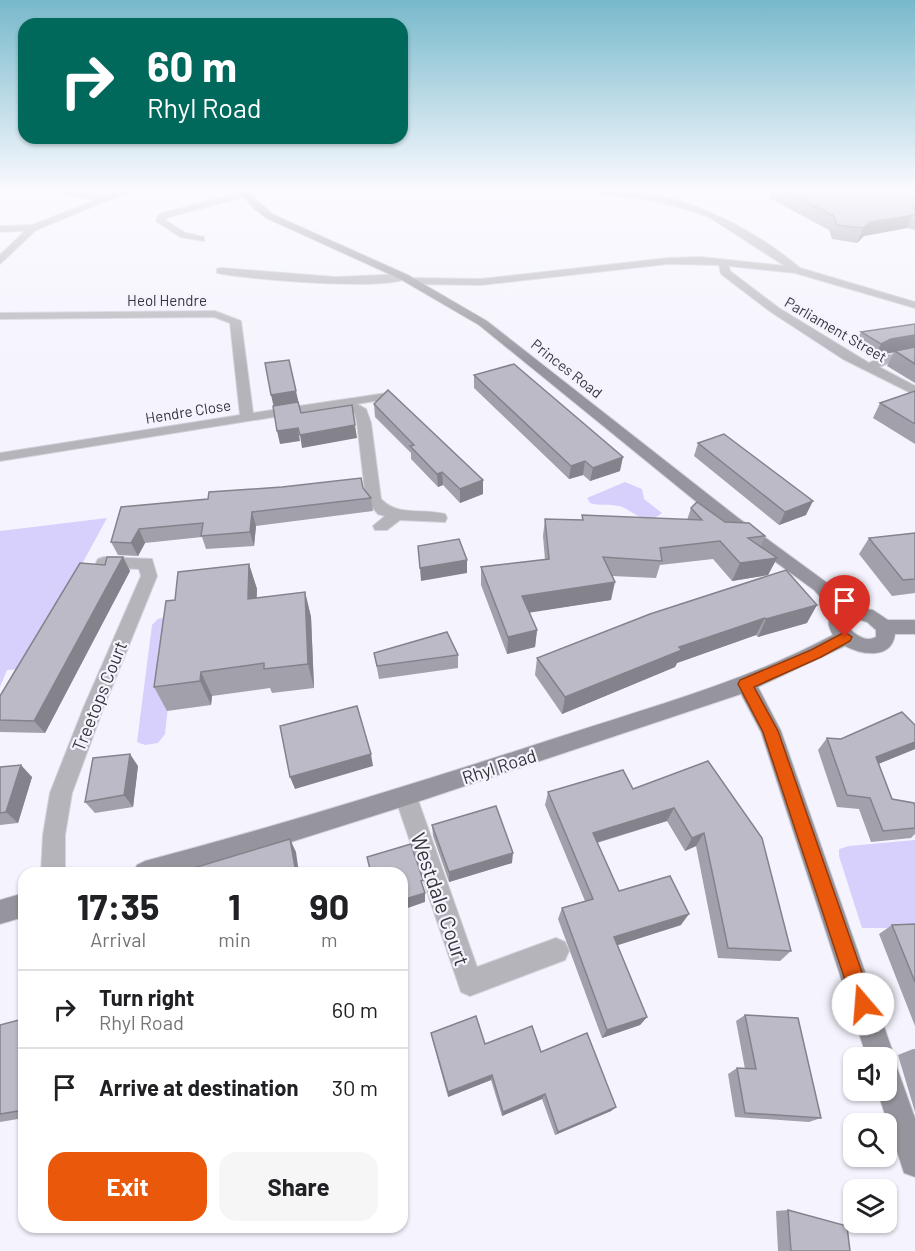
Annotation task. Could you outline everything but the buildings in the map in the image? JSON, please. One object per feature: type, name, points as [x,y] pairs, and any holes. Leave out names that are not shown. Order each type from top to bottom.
[{"type":"street","points":[[0,261],[13,248]]},
{"type":"street","name":"Princes Road","points":[[340,248],[408,279],[483,323],[731,521],[820,586],[846,613]]},
{"type":"street","points":[[765,248],[796,270]]},
{"type":"street","points":[[221,271],[317,279],[481,282],[666,261],[701,260],[796,270],[915,305]]},
{"type":"street","name":"Parliament Street","points":[[724,262],[725,272],[775,310],[915,391]]},
{"type":"street","points":[[440,296],[481,282]]},
{"type":"street","name":"Heol Hendre","points":[[0,316],[195,314],[227,317],[235,321],[237,328],[247,418]]},
{"type":"street","points":[[869,366],[888,359],[915,354]]},
{"type":"street","name":"Hendre Close","points":[[0,457],[382,396]]},
{"type":"street","points":[[346,403],[361,412],[374,500],[383,510],[397,515],[439,518]]},
{"type":"street","points":[[381,526],[397,515]]},
{"type":"street","name":"Treetops Court","points":[[53,867],[54,835],[61,793],[149,576],[146,563],[104,563]]},
{"type":"street","points":[[846,613],[863,613],[879,621],[884,627],[886,639],[877,646],[861,646],[845,637],[837,626],[837,620],[846,613]]},
{"type":"street","points":[[884,627],[915,627]]},
{"type":"street","name":"Rhyl Road","points":[[168,867],[406,797],[746,684],[816,654],[845,637]]},
{"type":"street","points":[[746,684],[771,731],[877,1047]]},
{"type":"street","name":"Westdale Court","points":[[406,797],[470,983],[556,951]]},
{"type":"street","points":[[0,912],[18,907]]},
{"type":"street","points":[[895,1101],[915,1162]]},
{"type":"shaded area","points":[[625,482],[642,489],[644,499],[662,513],[650,519],[639,517],[619,506],[590,503],[587,498]]},
{"type":"shaded area","points":[[107,518],[25,669],[7,670],[0,687],[0,531]]},
{"type":"shaded area","points":[[168,616],[177,626],[165,734],[158,743],[145,745],[137,742],[152,625],[158,619]]},
{"type":"shaded area","points":[[915,840],[915,928],[862,928],[839,856],[839,849],[849,846]]},
{"type":"route","points":[[845,637],[816,654],[746,684],[771,731],[863,1004]]}]
